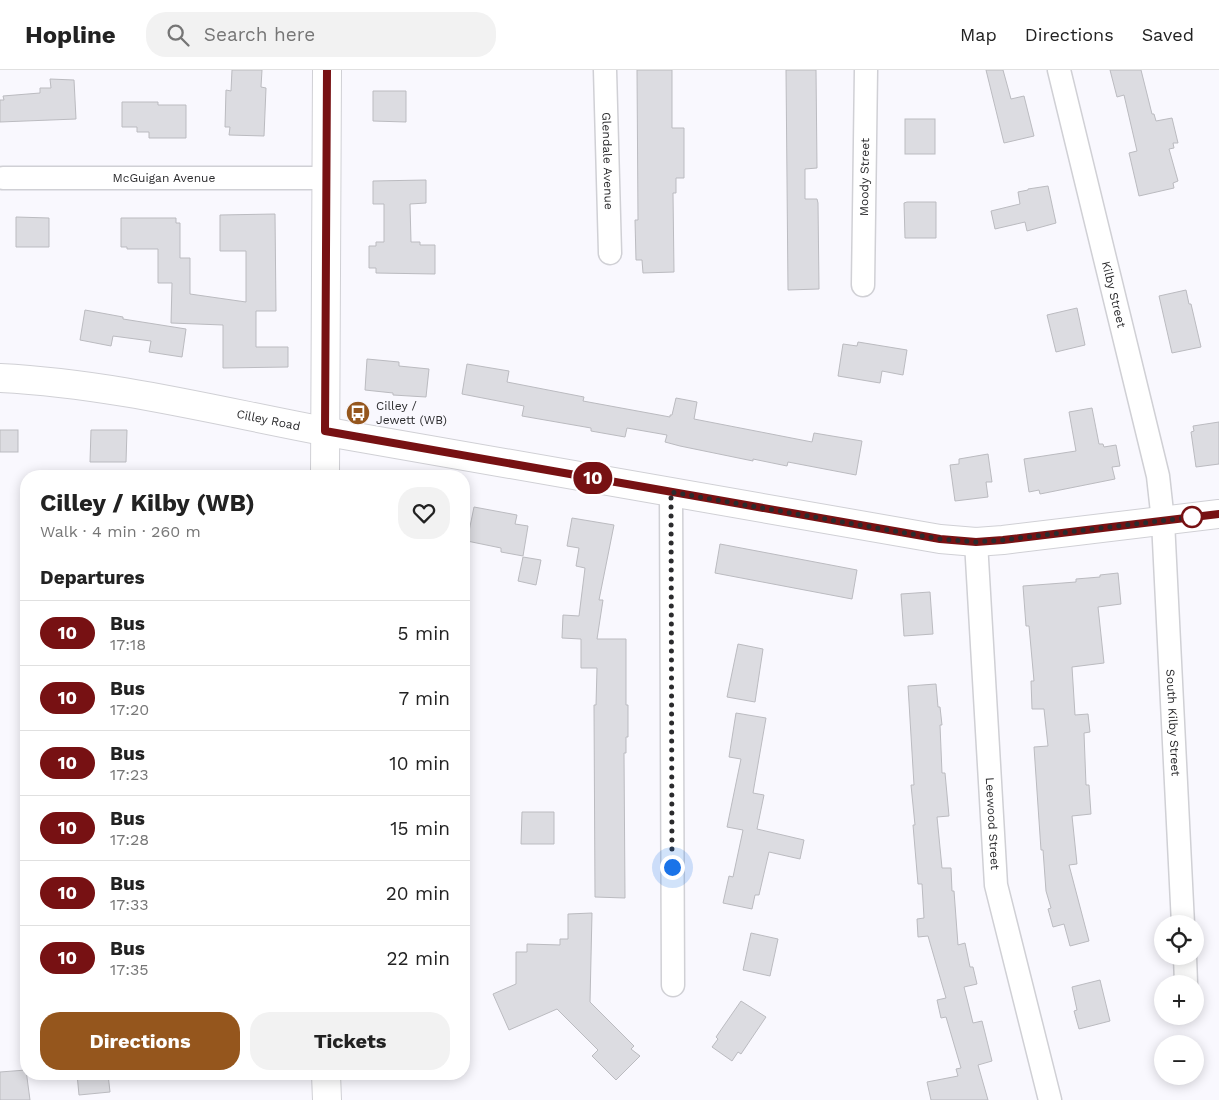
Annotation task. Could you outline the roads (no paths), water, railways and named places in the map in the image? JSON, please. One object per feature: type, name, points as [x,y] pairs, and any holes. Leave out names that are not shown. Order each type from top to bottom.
[{"type":"street","points":[[325,470],[327,70]]},
{"type":"street","name":"Glendale Avenue","points":[[605,70],[610,253]]},
{"type":"street","name":"Moody Street","points":[[864,285],[866,70]]},
{"type":"street","name":"Kilby Street","points":[[1059,70],[1158,476],[1163,521]]},
{"type":"street","name":"McGuigan Avenue","points":[[3,178],[327,178]]},
{"type":"street","name":"Cilley Road","points":[[0,378],[80,384],[140,394],[325,431],[940,539],[976,542],[1003,540],[1219,514]]},
{"type":"street","points":[[671,492],[673,984]]},
{"type":"street","name":"South Kilby Street","points":[[1163,521],[1183,915]]},
{"type":"street","name":"Leewood Street","points":[[976,542],[996,885],[1050,1100]]},
{"type":"street","points":[[326,1080],[326,1100]]},
{"type":"place","name":"Cilley / Jewett (WB)","points":[[358,413]]}]
